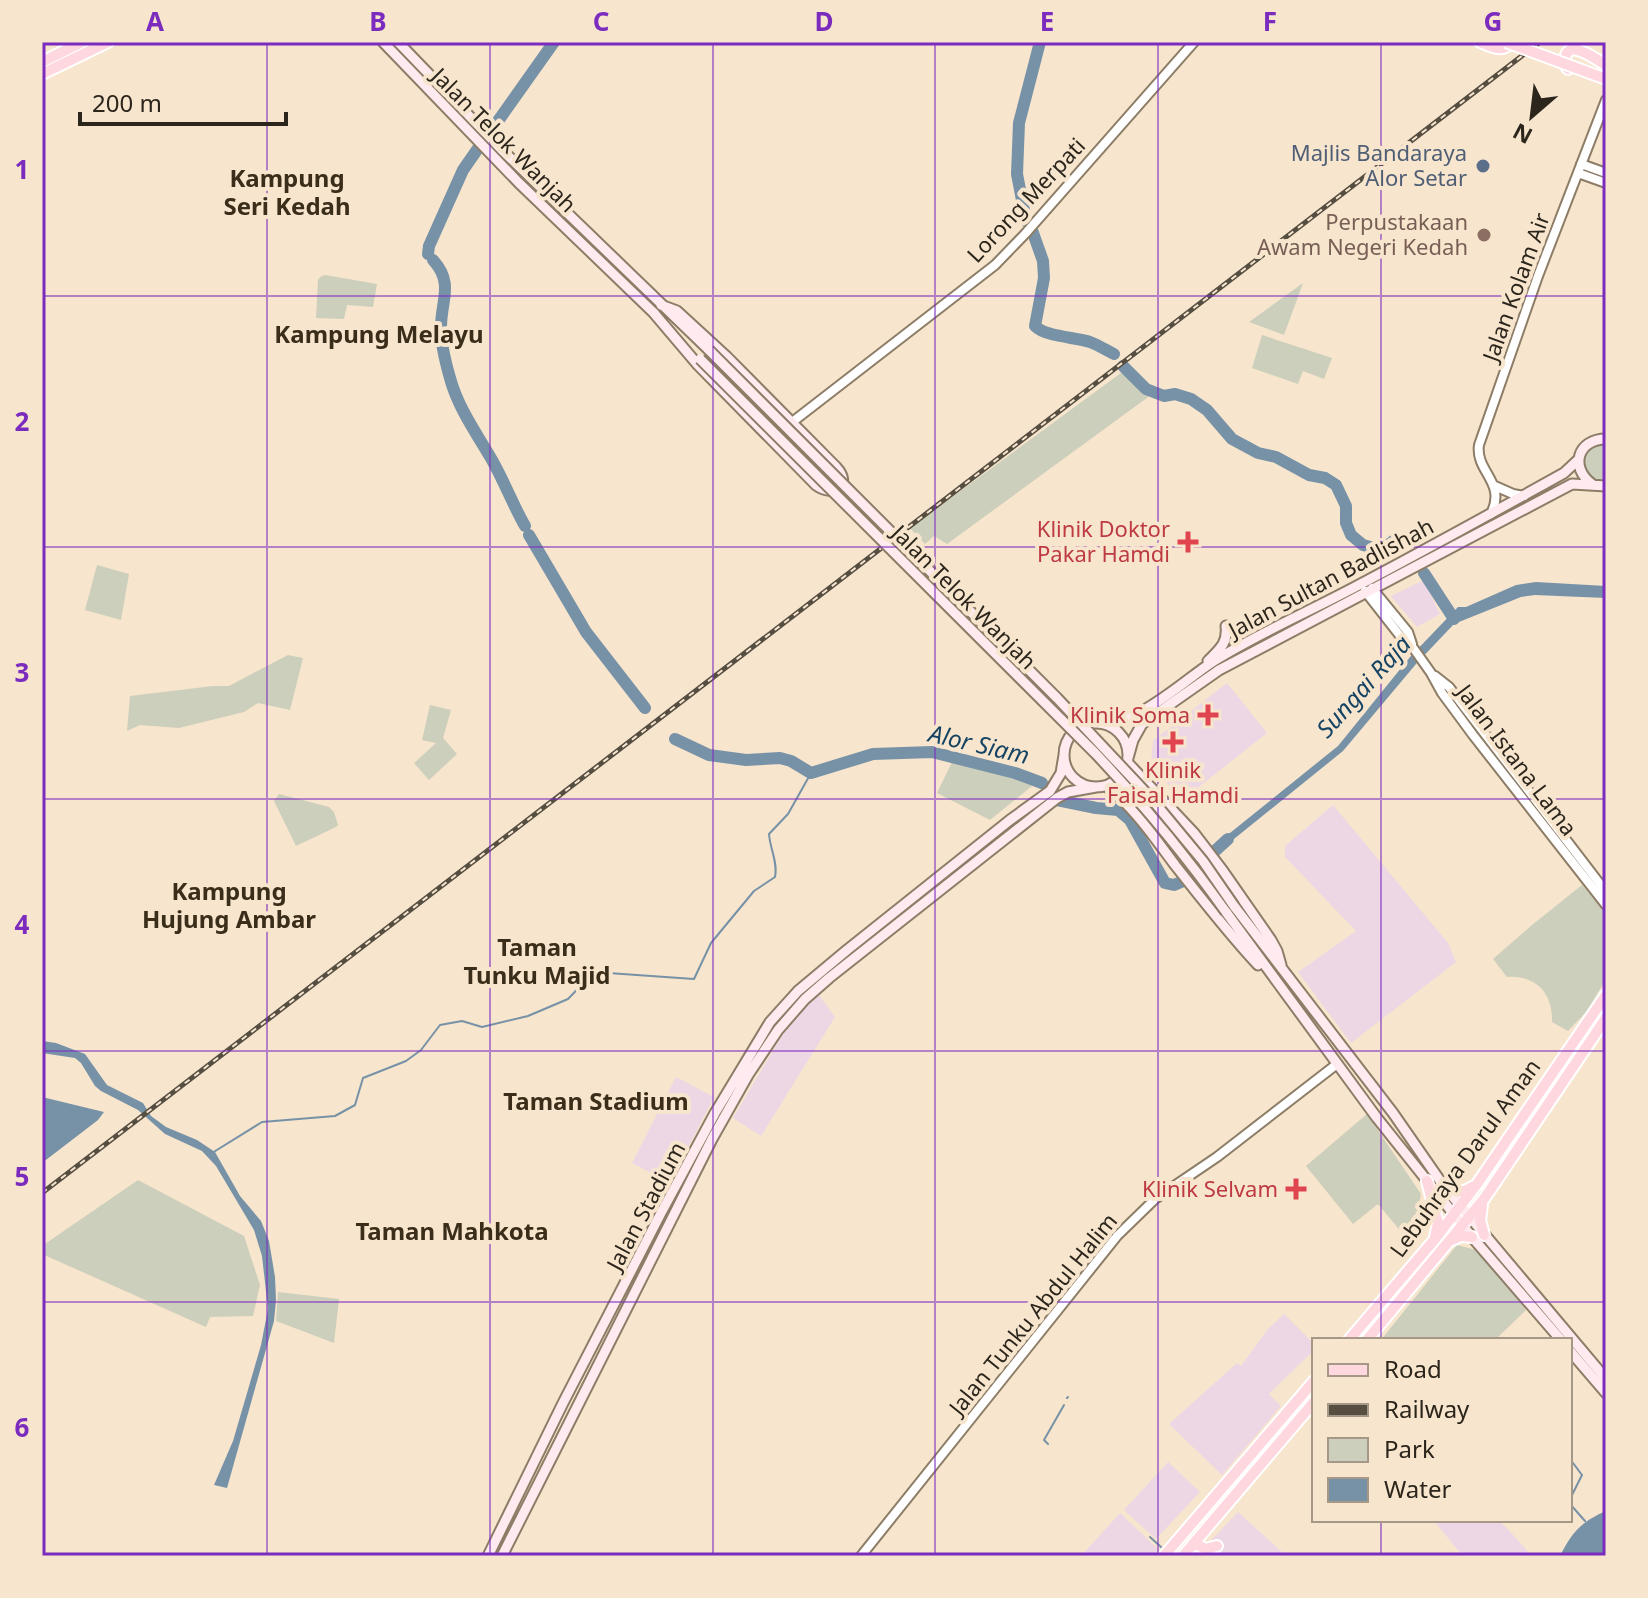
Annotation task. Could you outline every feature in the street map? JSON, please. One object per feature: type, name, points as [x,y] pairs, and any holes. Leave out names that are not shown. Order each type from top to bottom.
[{"type":"main road","points":[[42,62],[82,42]]},
{"type":"main road","points":[[42,74],[108,42]]},
{"type":"main road","name":"Jalan Telok Wanjah","points":[[383,42],[519,183],[657,309],[709,350],[1057,698],[1141,787],[1203,861],[1230,909],[1288,997],[1377,1118],[1427,1181],[1457,1210]]},
{"type":"main road","name":"Jalan Telok Wanjah","points":[[398,42],[657,309],[700,359],[1096,754],[1151,814],[1282,971],[1393,1113],[1466,1222]]},
{"type":"main road","points":[[1480,42],[1500,49],[1505,48],[1508,42],[1606,82]]},
{"type":"main road","points":[[1606,65],[1579,49],[1569,52],[1564,60],[1569,70],[1606,82]]},
{"type":"main road","points":[[657,309],[677,311],[726,356],[843,475],[843,482],[835,491],[828,492],[816,485],[698,365],[657,309]]},
{"type":"main road","name":"Jalan Sultan Badlishah","points":[[1099,723],[1114,723],[1136,715],[1215,661],[1564,473],[1579,459],[1587,444],[1606,439]]},
{"type":"main road","points":[[1579,459],[1582,473],[1592,484],[1606,486]]},
{"type":"main road","name":"Jalan Sultan Badlishah","points":[[1128,760],[1133,740],[1142,724],[1227,665],[1572,484],[1592,484]]},
{"type":"main road","points":[[1191,677],[1223,646],[1227,636],[1226,626]]},
{"type":"main road","points":[[1101,786],[1116,780],[1123,772],[1128,751],[1123,738],[1112,728],[1099,723],[1085,725],[1069,738],[1064,755],[1070,774],[1077,781],[1101,786],[1121,797],[1223,927],[1288,997]]},
{"type":"main road","name":"Jalan Stadium","points":[[488,1555],[661,1213],[721,1102],[770,1022],[798,991],[847,950],[1050,791],[1061,773],[1064,755]]},
{"type":"main road","points":[[1128,760],[1194,833],[1223,871],[1271,940],[1282,971]]},
{"type":"main road","name":"Jalan Stadium","points":[[502,1556],[712,1139],[778,1030],[805,999],[829,978],[1057,798],[1068,792],[1101,786]]},
{"type":"main road","name":"Lebuhraya Darul Aman","points":[[1351,1338],[1435,1239],[1477,1184],[1606,995]]},
{"type":"main road","name":"Lebuhraya Darul Aman","points":[[1369,1338],[1484,1199],[1606,1018]]},
{"type":"main road","points":[[1427,1181],[1438,1223],[1435,1239]]},
{"type":"main road","points":[[1443,1185],[1461,1192],[1477,1184]]},
{"type":"main road","points":[[1484,1199],[1480,1213],[1484,1235]]},
{"type":"main road","points":[[1466,1222],[1484,1235],[1571,1338]]},
{"type":"main road","points":[[1466,1222],[1472,1237],[1559,1338]]},
{"type":"main road","points":[[1452,1240],[1461,1236],[1472,1237]]},
{"type":"main road","points":[[1572,1339],[1606,1379]]},
{"type":"main road","points":[[1572,1353],[1606,1393]]},
{"type":"main road","points":[[1164,1556],[1312,1383]]},
{"type":"main road","points":[[1183,1556],[1312,1404]]},
{"type":"main road","points":[[1195,1543],[1205,1549],[1217,1546]]},
{"type":"street","name":"Lorong Merpati","points":[[791,423],[995,265],[1194,42]]},
{"type":"street","name":"Jalan Kolam Air","points":[[1495,486],[1479,456],[1479,445],[1538,276],[1606,100]]},
{"type":"street","points":[[1580,169],[1606,173]]},
{"type":"street","points":[[1580,169],[1606,183]]},
{"type":"street","points":[[1491,514],[1496,501],[1495,486],[1524,496]]},
{"type":"street","name":"Jalan Istana Lama","points":[[1369,590],[1408,632],[1414,649],[1450,704],[1606,905]]},
{"type":"street","name":"Jalan Istana Lama","points":[[1431,673],[1449,687],[1606,892]]},
{"type":"street","points":[[1531,810],[1541,807]]},
{"type":"street","name":"Jalan Tunku Abdul Halim","points":[[861,1556],[1117,1236],[1155,1199],[1217,1157],[1337,1064]]},
{"type":"shaded area","points":[[1424,580],[1440,614],[1417,627],[1391,596]]},
{"type":"shaded area","points":[[1227,683],[1267,733],[1181,801],[1151,763],[1153,741]]},
{"type":"shaded area","points":[[1333,805],[1448,943],[1456,962],[1351,1043],[1298,972],[1356,931],[1285,857],[1285,846]]},
{"type":"shaded area","points":[[818,994],[835,1017],[761,1136],[733,1118],[784,1032],[803,1007]]},
{"type":"shaded area","points":[[676,1077],[714,1097],[670,1183],[632,1163]]},
{"type":"shaded area","points":[[1284,1314],[1312,1342],[1312,1352],[1269,1394],[1281,1406],[1222,1475],[1169,1424],[1237,1363],[1241,1366],[1267,1330]]},
{"type":"shaded area","points":[[1168,1462],[1200,1492],[1156,1539],[1124,1510]]},
{"type":"shaded area","points":[[1238,1512],[1287,1556],[1212,1556],[1204,1548]]},
{"type":"shaded area","points":[[1120,1513],[1159,1550],[1153,1556],[1081,1556]]},
{"type":"shaded area","points":[[1435,1522],[1501,1522],[1527,1550],[1527,1556],[1463,1556]]},
{"type":"green space","points":[[325,275],[377,284],[373,307],[347,305],[344,319],[316,318],[318,280]]},
{"type":"green space","points":[[1303,283],[1284,335],[1249,322]]},
{"type":"green space","points":[[1262,335],[1332,358],[1324,379],[1303,371],[1298,384],[1252,368]]},
{"type":"green space","points":[[1125,370],[1151,395],[947,544],[934,536],[925,544],[910,528]]},
{"type":"green space","points":[[1606,443],[1606,483],[1588,476],[1582,458],[1591,445]]},
{"type":"green space","points":[[97,565],[129,574],[121,620],[85,610]]},
{"type":"green space","points":[[288,655],[303,658],[290,710],[258,703],[244,712],[179,728],[140,725],[127,731],[130,696],[229,686]]},
{"type":"green space","points":[[430,705],[451,710],[443,738],[457,754],[429,780],[414,763],[436,743],[422,740]]},
{"type":"green space","points":[[953,760],[1002,773],[1032,786],[990,820],[937,793]]},
{"type":"green space","points":[[279,794],[329,807],[338,825],[296,846],[274,801]]},
{"type":"green space","points":[[1582,885],[1606,913],[1606,979],[1587,1011],[1568,1031],[1552,1022],[1549,1002],[1541,988],[1526,979],[1507,977],[1493,959]]},
{"type":"green space","points":[[1367,1114],[1421,1194],[1412,1245],[1378,1204],[1353,1224],[1306,1166]]},
{"type":"green space","points":[[138,1180],[244,1236],[260,1285],[253,1316],[210,1317],[206,1327],[42,1254],[42,1246]]},
{"type":"green space","points":[[1457,1245],[1480,1251],[1526,1310],[1497,1338],[1383,1338]]},
{"type":"green space","points":[[278,1292],[339,1299],[334,1343],[276,1321]]},
{"type":"water","name":"Sungai Raja","points":[[1536,582],[1606,586],[1606,598],[1521,597],[1454,624],[1343,751],[1224,847],[1216,848],[1220,841],[1338,746],[1410,657],[1458,607],[1466,607],[1516,585]]},
{"type":"water","points":[[42,1041],[85,1054],[107,1085],[143,1103],[151,1116],[166,1127],[197,1140],[215,1152],[240,1196],[261,1221],[269,1241],[275,1277],[274,1321],[227,1488],[214,1485],[233,1441],[261,1345],[268,1309],[262,1256],[254,1230],[216,1166],[202,1151],[165,1134],[138,1110],[101,1091],[75,1058],[42,1053]]},
{"type":"water","points":[[42,1097],[104,1112],[42,1163]]},
{"type":"water","points":[[1606,1511],[1606,1556],[1560,1556],[1578,1528]]},
{"type":"waterway","points":[[498,121],[554,42]]},
{"type":"waterway","points":[[1026,221],[1017,174],[1019,123],[1040,42]]},
{"type":"waterway","name":"Alor Siam","points":[[428,254],[463,170],[479,147]]},
{"type":"waterway","points":[[1032,230],[1043,261],[1044,278],[1035,326],[1053,335],[1090,342],[1114,354]]},
{"type":"waterway","name":"Alor Siam","points":[[433,260],[440,269],[445,285],[441,336],[453,389],[525,526]]},
{"type":"waterway","points":[[1123,366],[1146,389],[1164,396],[1175,394],[1191,399],[1207,410],[1232,439],[1336,485],[1346,506],[1346,523],[1351,535],[1363,545],[1386,547],[1397,538],[1406,542]]},
{"type":"waterway","name":"Alor Siam","points":[[529,535],[586,632],[645,708]]},
{"type":"waterway","points":[[1424,573],[1454,619]]},
{"type":"waterway","name":"Alor Siam","points":[[675,739],[709,755],[746,760],[780,758],[811,773],[873,754],[932,752],[1042,783]]},
{"type":"waterway","points":[[212,1153],[262,1122],[335,1116],[355,1105],[363,1078],[406,1061],[421,1050],[440,1025],[462,1021],[482,1027],[528,1016],[568,999],[594,972],[694,979],[711,943],[754,891],[775,877],[769,834],[788,814],[811,773]]},
{"type":"waterway","name":"Alor Siam","points":[[1057,800],[1118,810],[1130,820],[1165,883],[1174,885],[1181,882],[1228,839]]},
{"type":"waterway","points":[[1048,1444],[1044,1440],[1064,1405]]},
{"type":"waterway","points":[[1572,1462],[1582,1475],[1572,1495]]},
{"type":"waterway","points":[[1572,1506],[1585,1521]]},
{"type":"waterway","points":[[1150,1537],[1161,1547]]},
{"type":"railway","points":[[42,1193],[1540,42]]},
{"type":"place","name":"Majlis Bandaraya Alor Setar","points":[[1483,166]]},
{"type":"place","name":"Perpustakaan Awam Negeri Kedah","points":[[1484,235]]},
{"type":"place","name":"Klinik Doktor Pakar Hamdi","points":[[1188,542]]},
{"type":"place","name":"Klinik Soma","points":[[1208,715]]},
{"type":"place","name":"Klinik Faisal Hamdi","points":[[1173,742]]},
{"type":"place","name":"Klinik Selvam","points":[[1296,1189]]},
{"type":"district","name":"Kampung Seri Kedah","points":[[287,193]]},
{"type":"district","name":"Kampung Melayu","points":[[379,335]]},
{"type":"district","name":"Kampung Hujung Ambar","points":[[229,906]]},
{"type":"district","name":"Taman Tunku Majid","points":[[537,962]]},
{"type":"district","name":"Taman Stadium","points":[[596,1102]]},
{"type":"district","name":"Taman Mahkota","points":[[452,1232]]}]
